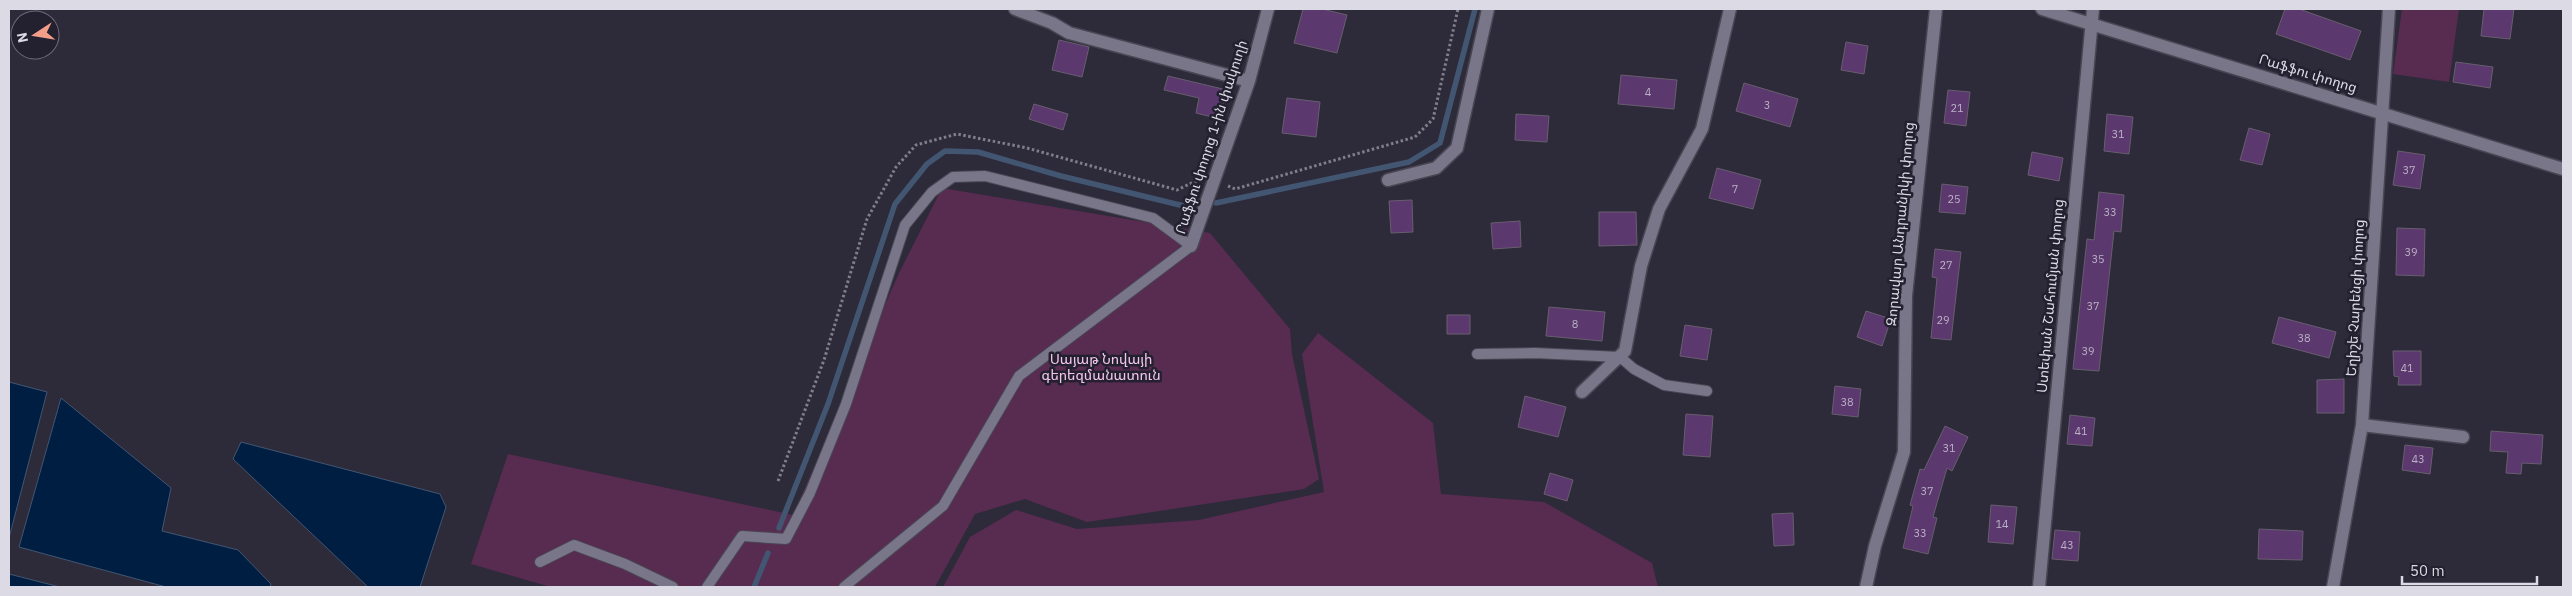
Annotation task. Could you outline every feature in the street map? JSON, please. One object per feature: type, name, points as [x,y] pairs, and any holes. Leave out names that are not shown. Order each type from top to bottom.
[{"type":"street","points":[[1015,9],[1052,23],[1069,33],[1249,81]]},
{"type":"street","name":"Րաֆֆու փողոց 1-ին փակուղի","points":[[1191,246],[1249,81],[1268,9]]},
{"type":"street","points":[[1388,180],[1436,168],[1457,148],[1488,9]]},
{"type":"street","points":[[1582,392],[1625,351],[1641,266],[1659,209],[1702,129],[1730,9]]},
{"type":"street","name":"Զորավար Անդրանիկի փողոց","points":[[1866,587],[1874,546],[1904,452],[1906,296],[1936,9]]},
{"type":"street","name":"Րաֆֆու փողոց","points":[[2042,9],[2381,111],[2563,169]]},
{"type":"street","name":"Ստեփան Շահումյան փողոց","points":[[2039,587],[2093,9]]},
{"type":"street","name":"Եղիշե Չարենցի փողոց","points":[[2334,581],[2362,424],[2389,9]]},
{"type":"street","points":[[2362,424],[2463,437]]},
{"type":"lane","points":[[707,587],[742,536],[786,539],[810,494],[846,404],[905,225],[932,192],[953,178],[984,176],[1153,218],[1191,246],[1019,376],[942,506],[844,587]]},
{"type":"lane","points":[[1477,354],[1535,353],[1620,357],[1634,369],[1664,385],[1707,391]]},
{"type":"lane","points":[[540,562],[574,545],[624,564],[673,587]]},
{"type":"lane","points":[[2334,581],[2340,587]]},
{"type":"path","points":[[778,481],[824,360],[867,219],[896,167],[916,145],[957,134],[1027,148],[1177,190],[1200,179],[1215,180],[1235,189],[1415,137],[1433,119],[1458,9]]},
{"type":"green space","points":[[2402,9],[2459,9],[2449,82],[2393,74]]},
{"type":"green space","name":"Սայաթ Նովայի գերեզմանատուն","points":[[942,188],[1210,233],[1290,329],[1292,354],[1319,479],[1304,489],[1087,522],[1025,499],[975,514],[935,587],[551,587],[471,564],[508,454],[793,515],[899,273]]},
{"type":"green space","points":[[1318,333],[1433,423],[1441,494],[1544,502],[1652,563],[1658,587],[943,587],[970,537],[1016,510],[1077,529],[1199,520],[1324,492],[1302,354]]},
{"type":"water","points":[[9,382],[47,392],[9,538]]},
{"type":"water","points":[[61,398],[171,488],[162,531],[238,550],[271,584],[270,587],[166,587],[19,547]]},
{"type":"water","points":[[241,442],[440,494],[446,507],[420,587],[368,587],[233,459]]},
{"type":"water","points":[[9,574],[60,587],[9,587]]},
{"type":"building","points":[[1303,9],[1322,9],[1347,15],[1337,53],[1294,43]]},
{"type":"building","points":[[2285,9],[2299,9],[2361,31],[2350,60],[2276,34]]},
{"type":"building","points":[[2484,9],[2514,9],[2510,39],[2481,36]]},
{"type":"building","points":[[1059,40],[1089,47],[1082,77],[1052,70]]},
{"type":"building","points":[[1846,42],[1868,46],[1864,74],[1841,70]]},
{"type":"building","points":[[2456,62],[2493,67],[2490,88],[2453,82]]},
{"type":"building","points":[[1621,75],[1677,80],[1674,109],[1618,104]]},
{"type":"building","points":[[1168,76],[1227,90],[1220,119],[1196,113],[1199,98],[1164,90]]},
{"type":"building","points":[[1744,83],[1798,99],[1790,127],[1736,111]]},
{"type":"building","points":[[1948,90],[1970,92],[1966,126],[1944,123]]},
{"type":"building","points":[[1287,98],[1320,102],[1316,137],[1282,133]]},
{"type":"building","points":[[1034,104],[1068,114],[1063,130],[1029,119]]},
{"type":"building","points":[[1516,114],[1549,116],[1547,142],[1515,140]]},
{"type":"building","points":[[2107,114],[2133,117],[2129,154],[2104,151]]},
{"type":"building","points":[[2249,128],[2270,134],[2262,165],[2240,160]]},
{"type":"building","points":[[2398,151],[2425,155],[2420,189],[2393,185]]},
{"type":"building","points":[[2032,152],[2063,158],[2059,181],[2028,175]]},
{"type":"building","points":[[1717,168],[1761,180],[1753,209],[1709,198]]},
{"type":"building","points":[[1942,184],[1968,187],[1965,214],[1939,212]]},
{"type":"building","points":[[2099,192],[2124,195],[2121,232],[2114,231],[2099,371],[2073,369],[2087,239],[2094,240]]},
{"type":"building","points":[[1412,200],[1413,232],[1391,233],[1389,201]]},
{"type":"building","points":[[1599,212],[1636,212],[1637,245],[1599,246]]},
{"type":"building","points":[[1520,221],[1521,247],[1493,249],[1491,223]]},
{"type":"building","points":[[2397,228],[2425,229],[2424,276],[2396,275]]},
{"type":"building","points":[[1935,249],[1961,252],[1951,340],[1931,338],[1937,278],[1932,277]]},
{"type":"building","points":[[1549,307],[1605,312],[1602,341],[1546,336]]},
{"type":"building","points":[[1866,311],[1891,319],[1882,346],[1857,337]]},
{"type":"building","points":[[1447,315],[1470,315],[1470,334],[1447,334]]},
{"type":"building","points":[[2279,317],[2336,332],[2329,358],[2272,343]]},
{"type":"building","points":[[1685,325],[1712,329],[1707,360],[1680,356]]},
{"type":"building","points":[[2393,351],[2421,351],[2421,385],[2398,385],[2399,377],[2394,376]]},
{"type":"building","points":[[2344,379],[2344,413],[2317,413],[2317,380]]},
{"type":"building","points":[[1835,386],[1861,389],[1858,417],[1832,414]]},
{"type":"building","points":[[1525,396],[1566,407],[1558,437],[1518,427]]},
{"type":"building","points":[[1686,414],[1713,416],[1710,457],[1683,455]]},
{"type":"building","points":[[2070,415],[2095,418],[2092,446],[2067,444]]},
{"type":"building","points":[[1945,426],[1968,437],[1952,471],[1947,468],[1933,517],[1937,518],[1928,554],[1903,548],[1913,506],[1910,505],[1920,469],[1924,470]]},
{"type":"building","points":[[2491,431],[2543,435],[2541,464],[2522,463],[2521,474],[2506,473],[2508,452],[2490,451]]},
{"type":"building","points":[[2405,445],[2433,448],[2430,474],[2402,470]]},
{"type":"building","points":[[1550,473],[1573,480],[1567,501],[1544,494]]},
{"type":"building","points":[[1991,505],[2017,507],[2013,544],[1988,542]]},
{"type":"building","points":[[1793,513],[1794,545],[1774,546],[1772,514]]},
{"type":"building","points":[[2259,529],[2303,531],[2302,560],[2258,559]]},
{"type":"building","points":[[2055,530],[2080,532],[2078,561],[2052,559]]},
{"type":"waterway","points":[[1216,203],[1409,162],[1440,143],[1475,9]]},
{"type":"waterway","points":[[779,528],[828,404],[895,204],[927,164],[945,151],[978,152],[1061,176],[1188,207]]},
{"type":"waterway","points":[[754,587],[768,553]]}]
